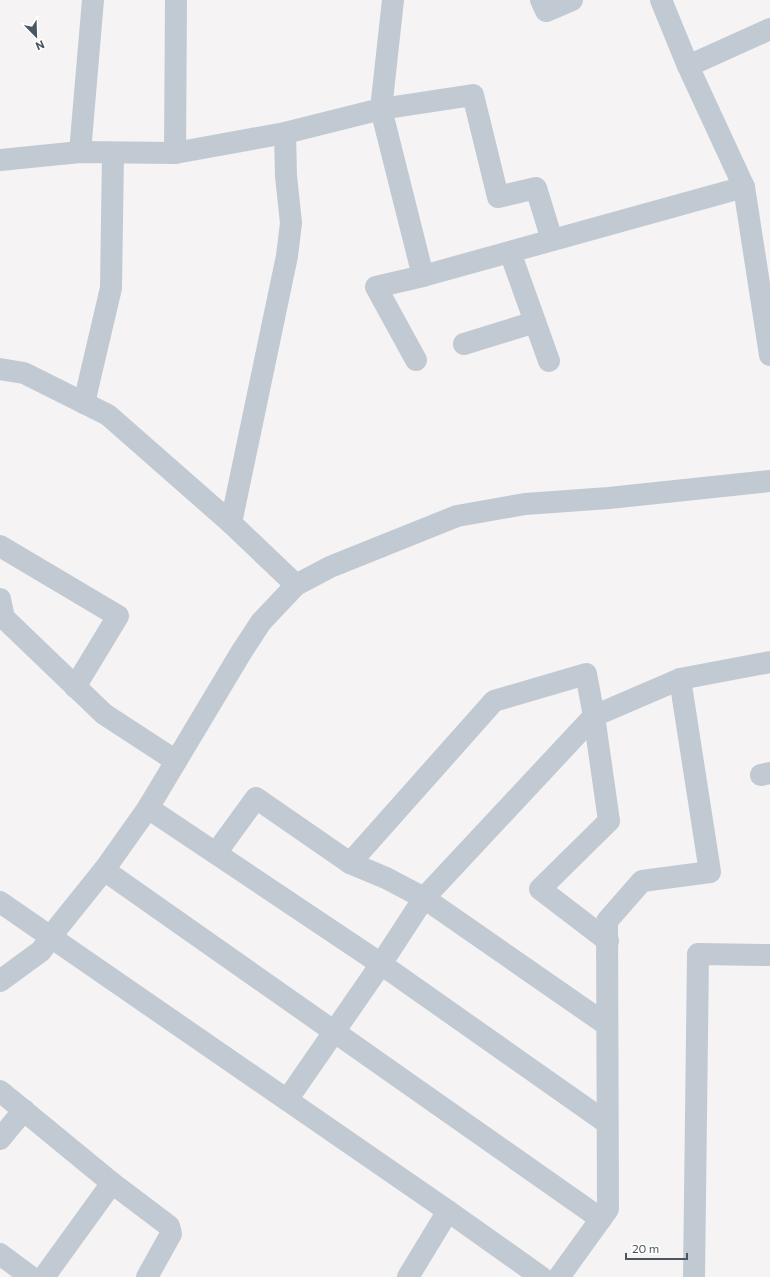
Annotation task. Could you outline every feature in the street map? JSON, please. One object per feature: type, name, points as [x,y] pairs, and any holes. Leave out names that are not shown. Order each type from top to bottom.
[{"type":"street","points":[[80,152],[93,0]]},
{"type":"street","points":[[175,153],[176,0]]},
{"type":"street","points":[[393,0],[381,109],[423,276]]},
{"type":"street","points":[[541,0],[546,11],[572,0]]},
{"type":"street","points":[[661,0],[688,66],[744,187],[770,350]]},
{"type":"street","points":[[688,66],[770,29]]},
{"type":"street","points":[[0,160],[80,152],[175,153],[285,133],[381,109],[473,96],[498,197],[536,188],[552,240]]},
{"type":"street","points":[[231,523],[287,256],[291,223],[286,176],[285,133]]},
{"type":"street","points":[[84,403],[111,288],[113,152]]},
{"type":"street","points":[[416,360],[376,287],[423,276],[744,187]]},
{"type":"street","points":[[510,252],[549,361]]},
{"type":"street","points":[[464,344],[535,322]]},
{"type":"street","points":[[0,369],[24,373],[108,415],[231,523],[296,585]]},
{"type":"street","points":[[0,981],[41,951],[104,870],[148,808],[261,622],[296,585],[330,567],[457,516],[525,504],[609,498],[770,481]]},
{"type":"street","points":[[0,546],[118,616],[75,687]]},
{"type":"street","points":[[0,599],[4,618],[104,714],[176,761]]},
{"type":"street","points":[[288,1100],[424,898],[594,716],[680,679],[770,662]]},
{"type":"street","points":[[350,863],[494,701],[586,674],[594,716],[609,821],[540,889],[608,941]]},
{"type":"street","points":[[559,1277],[608,1209],[608,921],[642,881],[710,872],[680,679]]},
{"type":"street","points":[[216,853],[256,798],[350,863],[386,878],[424,898],[607,1025]]},
{"type":"street","points":[[148,808],[381,964],[607,1123]]},
{"type":"street","points":[[104,870],[601,1219]]},
{"type":"street","points":[[0,902],[50,938],[288,1100],[541,1277]]},
{"type":"street","points":[[694,1277],[698,954],[770,955]]},
{"type":"street","points":[[0,1091],[112,1183],[168,1226],[171,1234],[146,1277]]},
{"type":"street","points":[[0,1139],[24,1110]]},
{"type":"street","points":[[44,1277],[112,1183]]},
{"type":"street","points":[[408,1277],[448,1211]]},
{"type":"street","points":[[0,1254],[31,1277]]}]
